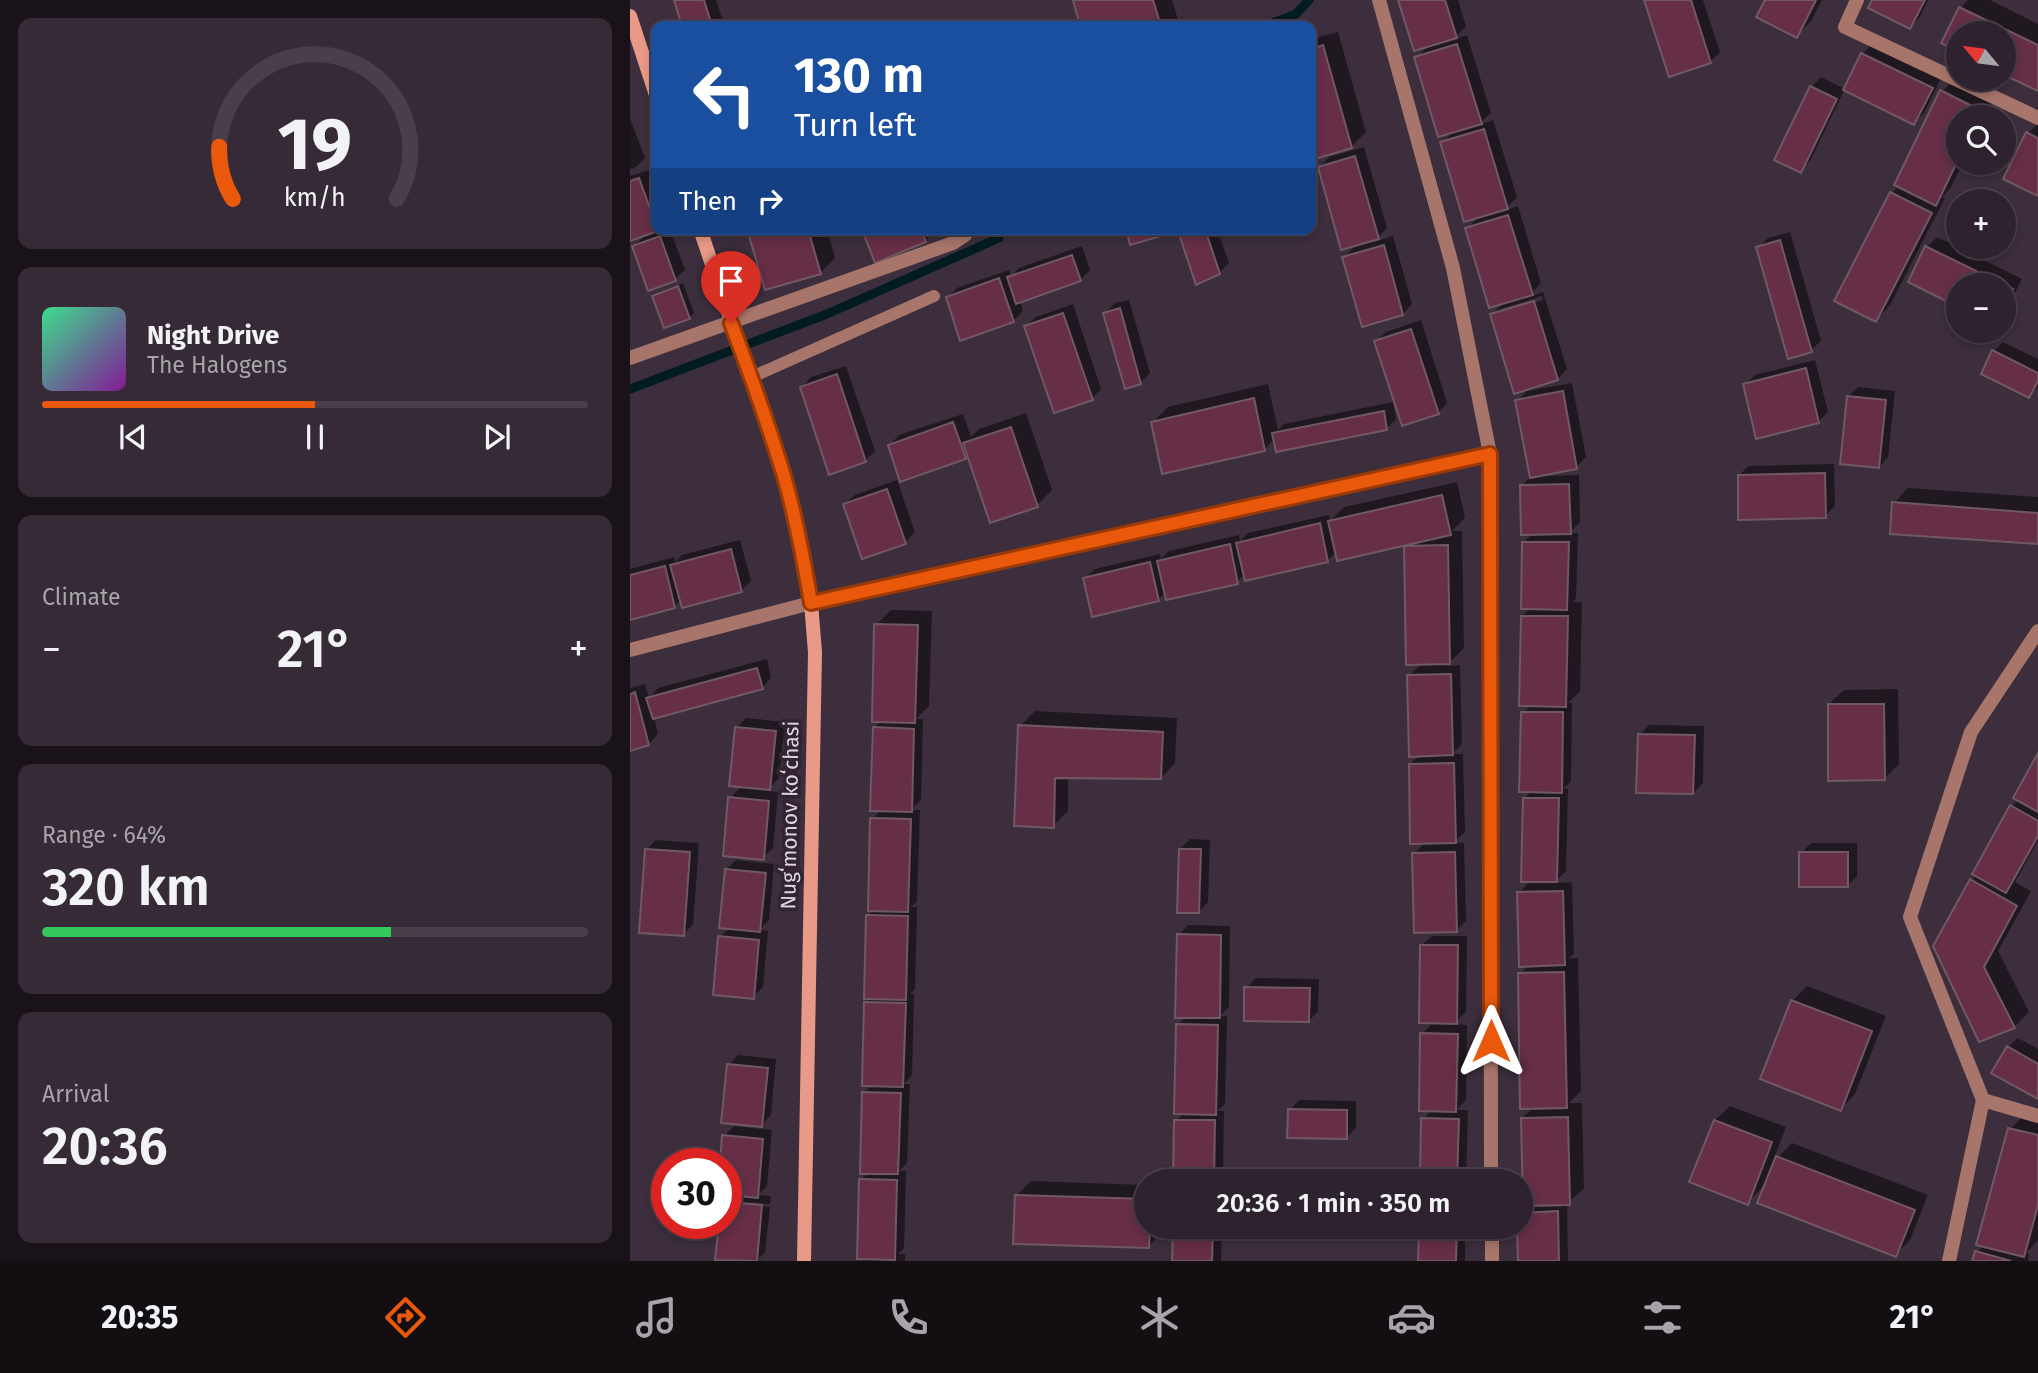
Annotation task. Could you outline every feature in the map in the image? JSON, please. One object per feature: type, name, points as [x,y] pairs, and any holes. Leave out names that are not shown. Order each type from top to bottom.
[{"type":"main road","points":[[630,16],[651,80]]},
{"type":"main road","points":[[702,235],[731,323]]},
{"type":"main road","name":"Nugʻmonov koʻchasi","points":[[731,323],[752,377],[784,477],[811,603],[815,652],[804,1261]]},
{"type":"street","points":[[1379,0],[1453,268],[1490,454],[1492,1169]]},
{"type":"street","points":[[1857,0],[1845,27],[2038,118]]},
{"type":"street","points":[[630,358],[953,243],[965,235]]},
{"type":"street","points":[[630,650],[811,603],[1490,454]]},
{"type":"street","points":[[1949,1261],[1983,1101],[1910,917],[1971,732],[2038,631]]},
{"type":"street","points":[[1983,1101],[2038,1116]]},
{"type":"street","points":[[1492,1239],[1492,1261]]},
{"type":"lane","points":[[752,377],[934,296]]},
{"type":"building","points":[[674,0],[704,0],[710,21],[680,21]]},
{"type":"building","points":[[1073,0],[1153,0],[1159,21],[1079,21]]},
{"type":"building","points":[[1398,0],[1445,0],[1457,38],[1414,51]]},
{"type":"building","points":[[1644,0],[1691,0],[1711,63],[1669,77]]},
{"type":"building","points":[[1765,0],[1816,0],[1797,38],[1756,17]]},
{"type":"building","points":[[1872,0],[1925,0],[1910,29],[1868,8]]},
{"type":"building","points":[[1959,7],[1988,21],[1952,21]]},
{"type":"building","points":[[1946,33],[1946,46],[1941,43]]},
{"type":"building","points":[[2016,34],[2038,45],[2038,91],[2016,81]]},
{"type":"building","points":[[1457,44],[1482,124],[1438,137],[1414,57]]},
{"type":"building","points":[[1323,45],[1352,148],[1316,159],[1316,47]]},
{"type":"building","points":[[1861,53],[1933,88],[1914,125],[1843,90]]},
{"type":"building","points":[[1810,86],[1837,99],[1801,173],[1774,160]]},
{"type":"building","points":[[1940,90],[1970,105],[1946,105],[1946,175],[1951,175],[1936,206],[1894,185]]},
{"type":"building","points":[[1484,129],[1508,209],[1464,222],[1440,142]]},
{"type":"building","points":[[2026,132],[2038,138],[2038,196],[2003,179],[2005,175],[2016,175],[2016,152]]},
{"type":"building","points":[[1355,156],[1379,239],[1341,250],[1318,167]]},
{"type":"building","points":[[639,178],[651,211],[651,234],[630,241],[630,181]]},
{"type":"building","points":[[1890,192],[1932,213],[1876,322],[1834,301]]},
{"type":"building","points":[[1508,215],[1533,295],[1489,308],[1465,228]]},
{"type":"building","points":[[749,235],[810,235],[821,274],[765,290]]},
{"type":"building","points":[[864,235],[923,235],[926,242],[875,263]]},
{"type":"building","points":[[1128,235],[1164,235],[1130,245]]},
{"type":"building","points":[[1179,235],[1207,235],[1220,274],[1196,285]]},
{"type":"building","points":[[660,236],[676,281],[648,291],[632,246]]},
{"type":"building","points":[[1780,240],[1812,352],[1788,359],[1756,247]]},
{"type":"building","points":[[1384,245],[1403,315],[1362,327],[1342,257]]},
{"type":"building","points":[[1925,246],[1946,256],[1946,259],[1952,259],[1980,273],[1946,273],[1946,301],[1908,282]]},
{"type":"building","points":[[1072,255],[1081,281],[1016,304],[1007,277]]},
{"type":"building","points":[[999,278],[1014,322],[960,341],[946,297]]},
{"type":"building","points":[[678,286],[690,319],[664,328],[652,296]]},
{"type":"building","points":[[1534,301],[1558,380],[1514,394],[1490,314]]},
{"type":"building","points":[[1120,308],[1141,384],[1125,389],[1103,313]]},
{"type":"building","points":[[1063,313],[1093,400],[1054,413],[1024,326]]},
{"type":"building","points":[[1411,329],[1439,414],[1402,426],[1374,341]]},
{"type":"building","points":[[1992,350],[2038,373],[2038,381],[2029,398],[1981,374]]},
{"type":"building","points":[[1806,368],[1819,423],[1756,439],[1743,384]]},
{"type":"building","points":[[837,374],[866,462],[829,475],[800,387]]},
{"type":"building","points":[[1563,391],[1577,469],[1530,478],[1515,400]]},
{"type":"building","points":[[1847,396],[1886,400],[1879,468],[1840,464]]},
{"type":"building","points":[[1254,398],[1265,451],[1162,474],[1151,422]]},
{"type":"building","points":[[1384,411],[1387,430],[1276,452],[1272,433]]},
{"type":"building","points":[[953,422],[966,459],[900,482],[888,445]]},
{"type":"building","points":[[1011,427],[1038,507],[990,523],[963,443]]},
{"type":"building","points":[[1825,473],[1826,518],[1738,520],[1738,475]]},
{"type":"building","points":[[1569,484],[1571,534],[1521,535],[1520,485]]},
{"type":"building","points":[[887,489],[906,544],[862,559],[843,504]]},
{"type":"building","points":[[1442,495],[1451,535],[1337,561],[1328,521]]},
{"type":"building","points":[[1892,502],[2038,513],[2038,544],[1890,534]]},
{"type":"building","points":[[1320,523],[1328,562],[1245,581],[1236,543]]},
{"type":"building","points":[[1522,542],[1569,542],[1567,610],[1521,609]]},
{"type":"building","points":[[1230,544],[1238,584],[1166,600],[1157,561]]},
{"type":"building","points":[[1448,545],[1450,664],[1406,665],[1404,546]]},
{"type":"building","points":[[731,549],[742,592],[682,608],[670,565]]},
{"type":"building","points":[[1150,562],[1159,601],[1092,617],[1083,578]]},
{"type":"building","points":[[665,566],[675,608],[630,620],[630,575]]},
{"type":"building","points":[[1521,616],[1568,616],[1566,707],[1519,706]]},
{"type":"building","points":[[874,624],[918,625],[915,723],[872,722]]},
{"type":"building","points":[[757,668],[763,689],[653,719],[646,698]]},
{"type":"building","points":[[1451,674],[1453,755],[1409,757],[1407,675]]},
{"type":"building","points":[[635,692],[649,745],[630,751],[630,694]]},
{"type":"building","points":[[1828,704],[1884,704],[1885,780],[1828,781]]},
{"type":"building","points":[[1521,712],[1563,712],[1562,793],[1519,792]]},
{"type":"building","points":[[1018,725],[1163,732],[1161,779],[1055,778],[1054,828],[1014,826]]},
{"type":"building","points":[[735,727],[776,731],[770,790],[729,786]]},
{"type":"building","points":[[873,727],[914,729],[912,812],[870,811]]},
{"type":"building","points":[[1638,734],[1695,735],[1693,794],[1636,793]]},
{"type":"building","points":[[2038,753],[2038,812],[2013,798]]},
{"type":"building","points":[[1454,763],[1456,843],[1410,844],[1409,764]]},
{"type":"building","points":[[728,797],[769,801],[764,860],[723,856]]},
{"type":"building","points":[[1523,798],[1559,798],[1557,882],[1521,882]]},
{"type":"building","points":[[2010,805],[2038,821],[2038,836],[2006,893],[1972,874]]},
{"type":"building","points":[[870,818],[911,819],[908,912],[868,911]]},
{"type":"building","points":[[645,849],[690,852],[684,936],[639,933]]},
{"type":"building","points":[[1179,849],[1201,849],[1199,913],[1177,913]]},
{"type":"building","points":[[1455,852],[1457,932],[1414,933],[1412,853]]},
{"type":"building","points":[[1799,852],[1848,852],[1848,887],[1799,887]]},
{"type":"building","points":[[725,869],[766,873],[760,932],[719,928]]},
{"type":"building","points":[[1970,879],[2017,906],[1984,967],[2015,1028],[1979,1042],[1933,946]]},
{"type":"building","points":[[1563,891],[1565,965],[1519,967],[1517,892]]},
{"type":"building","points":[[866,915],[908,916],[906,1000],[864,999]]},
{"type":"building","points":[[1177,934],[1221,935],[1220,1018],[1175,1018]]},
{"type":"building","points":[[718,936],[759,940],[754,999],[713,995]]},
{"type":"building","points":[[1420,945],[1458,945],[1457,1024],[1419,1023]]},
{"type":"building","points":[[1564,972],[1567,1108],[1520,1109],[1518,973]]},
{"type":"building","points":[[1244,987],[1310,988],[1309,1022],[1244,1021]]},
{"type":"building","points":[[1791,1000],[1872,1031],[1841,1111],[1760,1079]]},
{"type":"building","points":[[864,1002],[906,1003],[903,1087],[862,1086]]},
{"type":"building","points":[[1176,1024],[1218,1025],[1216,1115],[1174,1114]]},
{"type":"building","points":[[1420,1033],[1458,1034],[1456,1112],[1419,1111]]},
{"type":"building","points":[[2007,1046],[2038,1064],[2038,1099],[1991,1073]]},
{"type":"building","points":[[727,1064],[768,1068],[762,1127],[721,1123]]},
{"type":"building","points":[[862,1092],[901,1093],[898,1174],[860,1174]]},
{"type":"building","points":[[1288,1109],[1347,1110],[1347,1139],[1287,1138]]},
{"type":"building","points":[[1568,1117],[1570,1205],[1533,1206],[1533,1169],[1522,1169],[1521,1118]]},
{"type":"building","points":[[1421,1118],[1459,1119],[1457,1169],[1420,1169]]},
{"type":"building","points":[[1174,1120],[1215,1120],[1214,1169],[1173,1169]]},
{"type":"building","points":[[1714,1120],[1772,1142],[1748,1205],[1689,1182]]},
{"type":"building","points":[[2008,1128],[2038,1135],[2038,1205],[2024,1257],[1976,1245]]},
{"type":"building","points":[[722,1135],[763,1139],[758,1198],[742,1196],[742,1148],[721,1148]]},
{"type":"building","points":[[1776,1156],[1915,1210],[1896,1257],[1757,1203]]},
{"type":"building","points":[[859,1179],[897,1180],[895,1260],[857,1259]]},
{"type":"building","points":[[1015,1195],[1134,1199],[1134,1239],[1149,1239],[1149,1248],[1013,1244]]},
{"type":"building","points":[[742,1203],[762,1205],[757,1261],[715,1260],[717,1239],[742,1239]]},
{"type":"building","points":[[1558,1211],[1559,1261],[1518,1261],[1517,1239],[1533,1239],[1533,1212]]},
{"type":"building","points":[[1173,1239],[1213,1239],[1212,1261],[1172,1261]]},
{"type":"building","points":[[1419,1239],[1457,1239],[1456,1261],[1418,1261]]},
{"type":"building","points":[[1975,1251],[2011,1261],[1972,1261]]},
{"type":"waterway","points":[[1278,21],[1296,14],[1309,0]]},
{"type":"waterway","points":[[630,389],[827,314],[999,238],[1000,235]]},
{"type":"route","points":[[731,323],[752,377],[784,477],[811,603],[1490,454],[1491,1041]]}]
